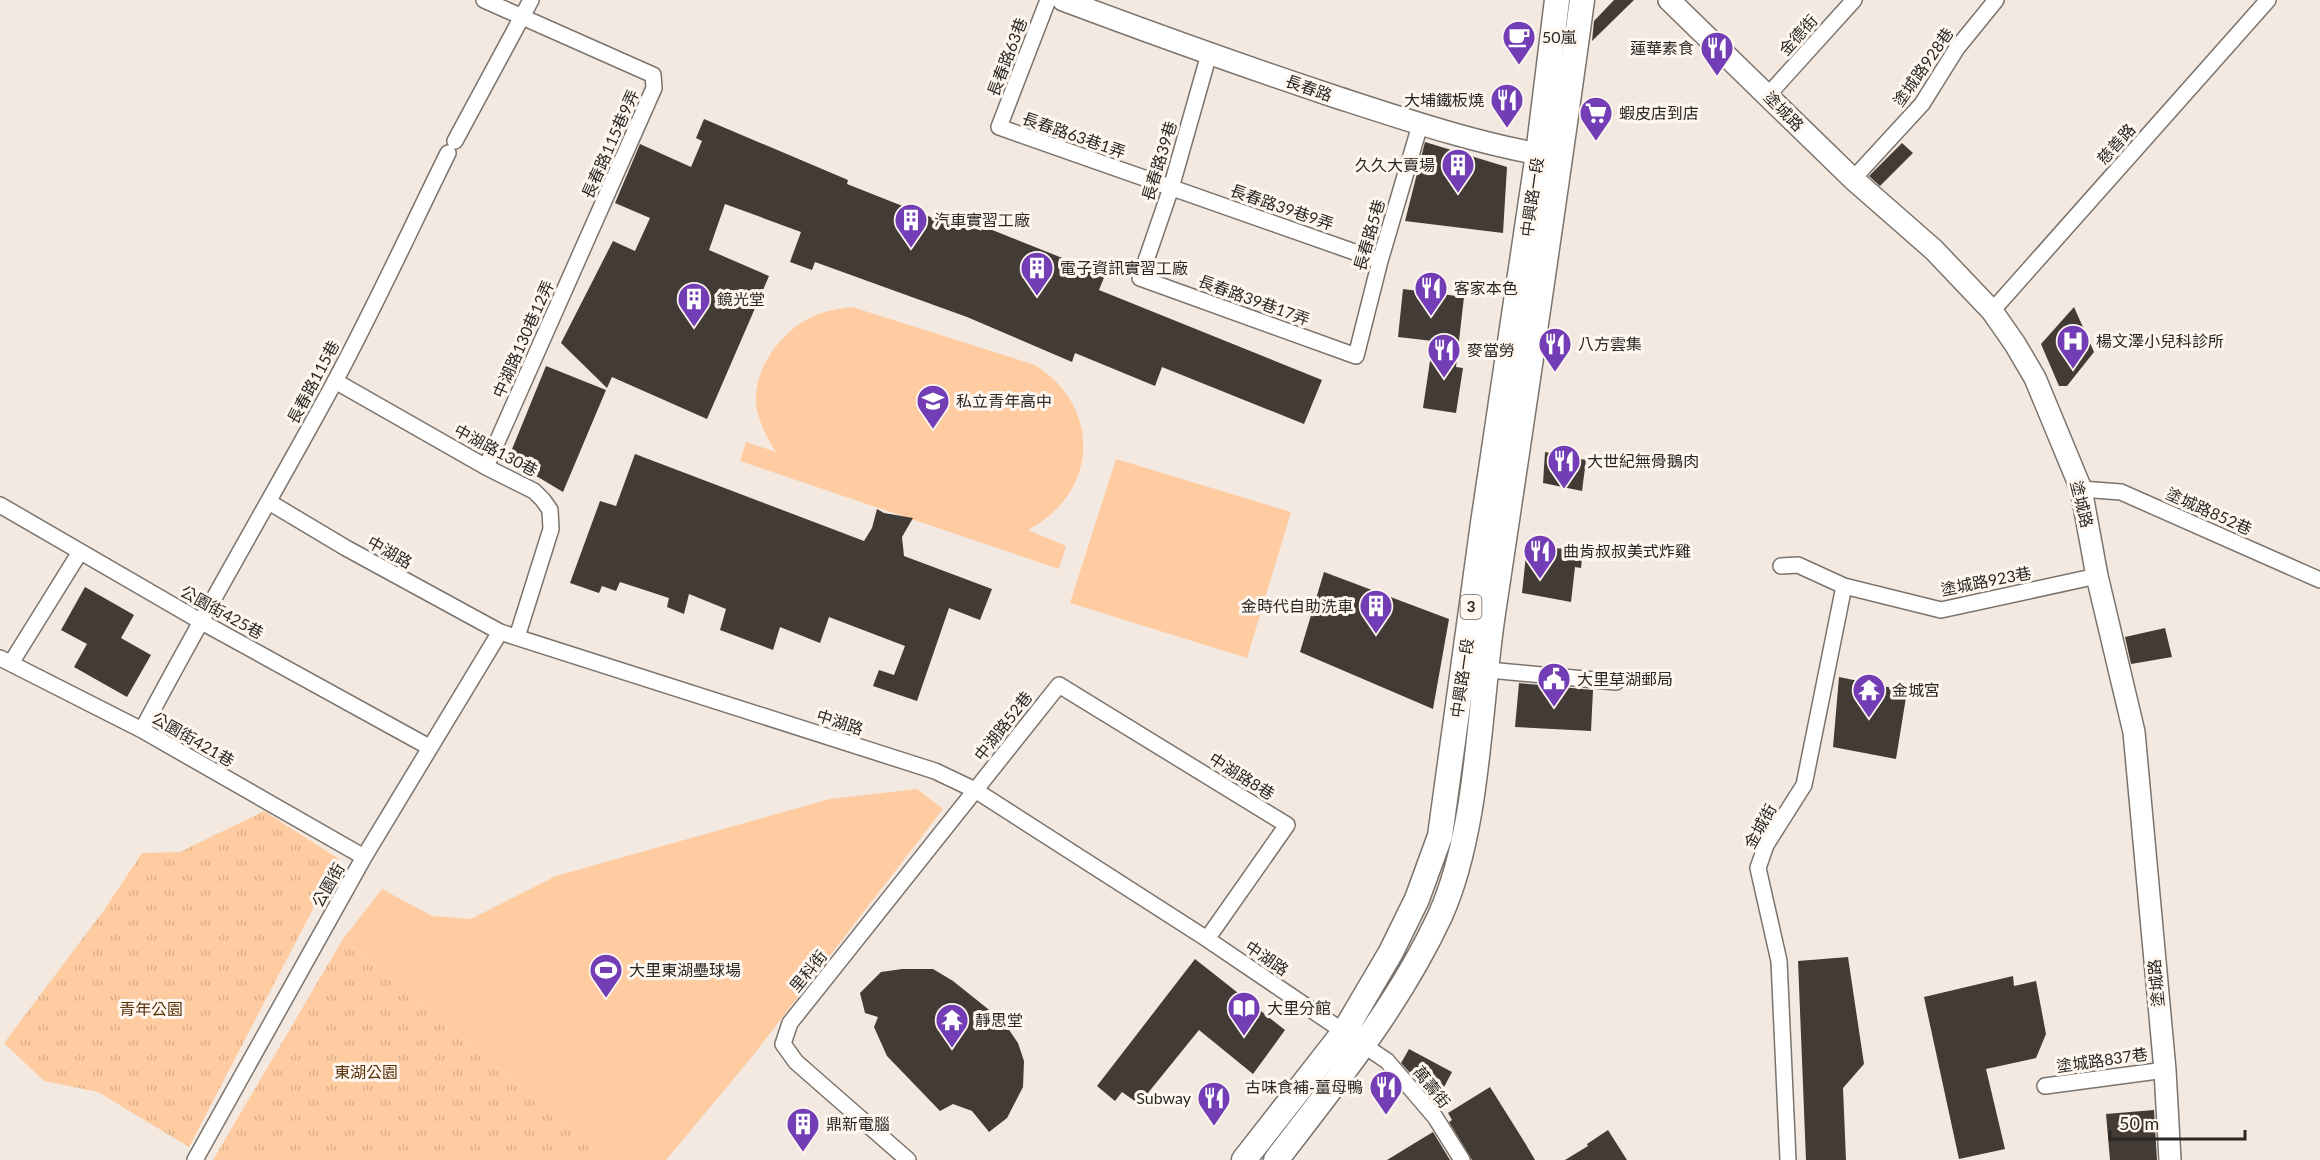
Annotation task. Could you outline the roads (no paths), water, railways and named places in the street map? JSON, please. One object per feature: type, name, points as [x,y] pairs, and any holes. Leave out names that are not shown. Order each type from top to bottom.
[{"type":"main road","name":"中興路一段","points":[[1550,156],[1557,0]]},
{"type":"main road","name":"中興路一段","points":[[1244,1160],[1344,1032],[1391,952],[1417,899],[1440,836],[1474,669],[1550,156],[1582,0]]},
{"type":"main road","name":"中興路一段","points":[[1276,1160],[1365,1045],[1441,914],[1467,823],[1474,669]]},
{"type":"street","points":[[484,0],[522,17]]},
{"type":"street","name":"長春路115巷","points":[[142,730],[334,381],[451,147],[531,0]]},
{"type":"street","name":"長春路63巷","points":[[999,127],[1048,0]]},
{"type":"street","name":"長春路","points":[[1063,0],[1209,54],[1420,125],[1474,141],[1550,156]]},
{"type":"street","name":"塗城路","points":[[1669,0],[1853,179],[1934,250],[1992,311],[2035,378],[2081,489],[2097,576],[2134,732],[2154,973],[2165,1070],[2170,1160]]},
{"type":"street","name":"金德街","points":[[1768,95],[1854,0]]},
{"type":"street","name":"塗城路928巷","points":[[1853,179],[1922,104],[1957,48],[1996,0]]},
{"type":"street","name":"慈善路","points":[[1992,311],[2268,0]]},
{"type":"street","name":"長春路115巷9弄","points":[[522,17],[653,75],[654,88],[593,225]]},
{"type":"street","name":"長春路39巷","points":[[1140,278],[1171,188],[1209,54]]},
{"type":"street","name":"長春路5巷","points":[[1356,356],[1380,261],[1420,125]]},
{"type":"street","name":"長春路63巷1弄","points":[[999,127],[1171,188]]},
{"type":"street","name":"長春路39巷9弄","points":[[1171,188],[1380,261]]},
{"type":"street","name":"中湖路130巷12弄","points":[[486,467],[593,225]]},
{"type":"street","name":"長春路39巷17弄","points":[[1140,278],[1356,356]]},
{"type":"street","name":"中湖路130巷","points":[[334,381],[486,467],[534,491],[550,510],[552,519],[517,637]]},
{"type":"street","name":"塗城路852巷","points":[[2081,489],[2121,492],[2320,580]]},
{"type":"street","name":"中湖路","points":[[269,502],[346,548],[500,632],[935,771],[975,790],[1207,939],[1365,1045]]},
{"type":"street","name":"公園街425巷","points":[[0,505],[200,621],[429,747]]},
{"type":"street","points":[[5,660],[80,552]]},
{"type":"street","name":"塗城路923巷","points":[[1781,566],[1798,565],[1844,586],[1941,610],[2097,576]]},
{"type":"street","name":"金城街","points":[[1788,1160],[1779,961],[1758,868],[1767,845],[1804,785],[1844,586]]},
{"type":"street","name":"公園街","points":[[195,1160],[364,857],[500,632]]},
{"type":"street","name":"公園街421巷","points":[[5,660],[142,730],[364,857]]},
{"type":"street","points":[[1474,669],[1616,682]]},
{"type":"street","name":"中湖路52巷","points":[[975,790],[1059,685]]},
{"type":"street","name":"中湖路8巷","points":[[1059,685],[1287,825],[1207,939]]},
{"type":"street","name":"里科街","points":[[908,1160],[796,1062],[783,1044],[790,1023],[975,790]]},
{"type":"street","name":"萬壽街","points":[[1365,1045],[1387,1061],[1435,1117],[1462,1160]]},
{"type":"street","name":"塗城路837巷","points":[[2045,1086],[2165,1070]]},
{"type":"place","name":"50嵐","points":[[1519,66]]},
{"type":"place","name":"蓮華素食","points":[[1717,77]]},
{"type":"place","name":"大埔鐵板燒","points":[[1507,129]]},
{"type":"place","name":"蝦皮店到店","points":[[1596,142]]},
{"type":"place","name":"久久大賣場","points":[[1458,194]]},
{"type":"place","name":"汽車實習工廠","points":[[911,249]]},
{"type":"place","name":"電子資訊實習工廠","points":[[1037,297]]},
{"type":"place","name":"客家本色","points":[[1431,317]]},
{"type":"place","name":"鏡光堂","points":[[694,328]]},
{"type":"place","name":"楊文澤小兒科診所","points":[[2073,370]]},
{"type":"place","name":"八方雲集","points":[[1555,373]]},
{"type":"place","name":"麥當勞","points":[[1444,379]]},
{"type":"place","name":"私立青年高中","points":[[933,430]]},
{"type":"place","name":"大世紀無骨鵝肉","points":[[1564,490]]},
{"type":"place","name":"曲肯叔叔美式炸雞","points":[[1540,580]]},
{"type":"place","name":"金時代自助洗車","points":[[1376,635]]},
{"type":"place","name":"大里草湖郵局","points":[[1554,708]]},
{"type":"place","name":"金城宮","points":[[1869,719]]},
{"type":"place","name":"大里東湖壘球場","points":[[606,999]]},
{"type":"place","name":"大里分館","points":[[1244,1037]]},
{"type":"place","name":"靜思堂","points":[[952,1049]]},
{"type":"place","name":"古味食補-薑母鴨","points":[[1386,1116]]},
{"type":"place","name":"Subway","points":[[1214,1127]]},
{"type":"place","name":"鼎新電腦","points":[[803,1153]]},
{"type":"park label","name":"青年公園","points":[[151,1009]]},
{"type":"park label","name":"東湖公園","points":[[366,1072]]}]
